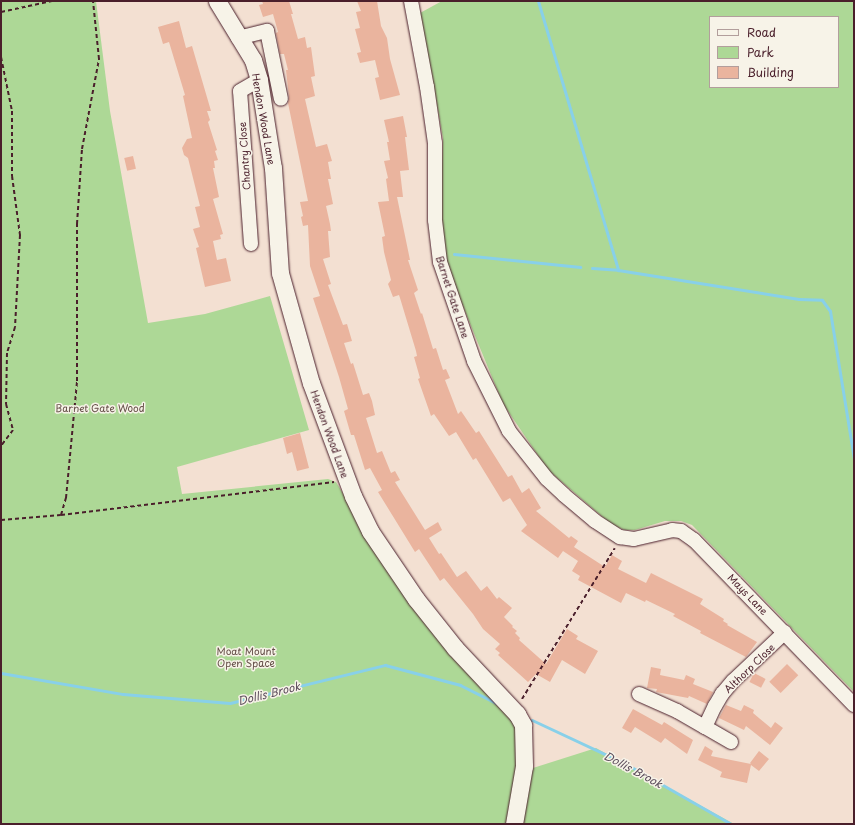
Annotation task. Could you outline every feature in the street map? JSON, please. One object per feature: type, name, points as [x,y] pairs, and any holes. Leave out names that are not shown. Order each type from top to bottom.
[{"type":"main road","name":"Hendon Wood Lane","points":[[216,1],[253,60],[259,80],[273,168],[280,273],[311,383],[346,479],[370,531],[416,599],[455,648],[517,714],[523,725],[524,766],[514,824]]},
{"type":"street","name":"Barnet Gate Lane","points":[[410,1],[427,87],[435,143],[435,220],[440,262],[474,361],[510,432],[527,455],[547,479],[564,496],[595,521],[620,537]]},
{"type":"street","points":[[238,38],[267,31],[281,99]]},
{"type":"street","name":"Chantry Close","points":[[251,244],[240,91],[259,80]]},
{"type":"street","name":"Mays Lane","points":[[620,537],[634,539],[672,530],[687,534],[705,549],[854,705]]},
{"type":"street","name":"Althorp Close","points":[[706,727],[722,694],[785,632]]},
{"type":"street","points":[[639,694],[677,711],[731,742]]},
{"type":"path","points":[[1,12],[52,1]]},
{"type":"path","points":[[62,515],[66,498],[77,381],[77,224],[82,149],[99,59],[93,1]]},
{"type":"path","points":[[1,57],[12,111],[12,176],[20,235],[16,327],[7,353],[6,404],[13,430],[1,446]]},
{"type":"path","points":[[1,520],[62,515],[346,479]]},
{"type":"path","points":[[518,705],[620,537]]},
{"type":"green space","name":"Moat Mount Open Space","points":[[1,1],[96,1],[110,111],[148,323],[205,314],[270,296],[309,430],[177,467],[182,494],[328,479],[336,482],[367,533],[523,725],[512,824],[1,824]]},
{"type":"green space","points":[[442,1],[854,1],[854,692],[692,525],[681,521],[665,521],[635,530],[625,530],[612,525],[548,470],[503,404],[448,270],[440,221],[443,138],[420,13]]},
{"type":"green space","points":[[596,748],[734,824],[518,824],[533,768]]},
{"type":"building","points":[[262,1],[289,1],[298,39],[305,37],[307,48],[311,47],[315,76],[311,77],[315,96],[305,99],[316,147],[327,144],[332,161],[328,162],[331,179],[328,179],[333,204],[326,206],[331,231],[328,231],[330,257],[323,259],[331,284],[328,285],[343,325],[347,324],[352,341],[344,343],[351,364],[353,363],[363,395],[369,393],[372,401],[375,415],[366,418],[377,453],[382,451],[391,473],[395,471],[400,480],[395,482],[425,530],[438,522],[442,530],[429,538],[439,554],[441,553],[457,577],[466,571],[481,591],[487,586],[497,599],[499,597],[512,608],[504,617],[517,631],[515,633],[520,638],[519,640],[546,664],[567,629],[578,636],[576,639],[598,651],[585,674],[562,660],[550,682],[536,674],[528,682],[498,655],[500,653],[495,649],[500,644],[483,629],[444,578],[440,581],[419,549],[415,552],[378,492],[382,490],[370,468],[365,470],[354,435],[351,435],[344,411],[348,409],[313,298],[320,296],[310,266],[308,225],[303,226],[301,217],[303,216],[300,202],[308,201],[288,103],[289,97],[286,70],[288,70],[284,54],[280,54],[276,33],[278,32],[273,14],[263,17],[259,5],[263,4]]},
{"type":"building","points":[[357,1],[377,1],[381,26],[387,38],[390,59],[400,95],[380,100],[375,78],[379,77],[375,60],[360,63],[357,53],[361,52],[355,29],[360,28],[356,12],[361,11]]},
{"type":"building","points":[[179,21],[186,48],[192,46],[211,111],[207,111],[210,120],[208,122],[217,150],[215,151],[218,160],[214,161],[215,168],[213,168],[219,197],[213,199],[223,234],[220,235],[221,239],[213,241],[217,260],[226,258],[231,281],[205,287],[196,248],[199,247],[193,229],[200,227],[195,207],[200,206],[188,158],[184,155],[182,148],[187,139],[192,138],[183,96],[185,95],[169,42],[163,44],[158,27]]},
{"type":"building","points":[[403,116],[407,137],[405,137],[409,170],[400,171],[403,197],[397,197],[410,260],[408,260],[418,290],[414,293],[433,349],[436,348],[443,370],[446,369],[450,378],[445,380],[458,414],[461,411],[476,433],[479,431],[508,477],[512,475],[522,493],[529,488],[541,508],[536,511],[569,538],[571,536],[578,541],[574,547],[605,567],[612,555],[622,561],[618,569],[646,583],[651,573],[703,599],[700,604],[724,619],[723,621],[728,624],[727,625],[757,642],[746,657],[700,633],[701,631],[673,616],[675,614],[646,600],[645,602],[626,593],[621,603],[578,580],[580,576],[572,571],[578,561],[563,551],[558,558],[521,531],[527,525],[510,498],[503,502],[476,458],[473,460],[456,432],[449,436],[434,414],[431,416],[418,379],[420,378],[414,357],[417,356],[416,351],[400,298],[399,295],[393,297],[388,284],[391,280],[384,252],[382,237],[385,236],[378,202],[389,201],[386,179],[388,178],[384,161],[390,160],[387,142],[389,142],[384,120]]},
{"type":"building","points":[[133,156],[136,169],[127,171],[124,158]]},
{"type":"building","points":[[300,433],[309,468],[297,471],[292,452],[287,454],[283,438]]},
{"type":"building","points":[[787,664],[798,675],[781,693],[769,682]]},
{"type":"building","points":[[651,667],[661,669],[660,675],[684,680],[686,675],[695,679],[693,684],[713,692],[707,704],[689,696],[688,698],[656,692],[657,689],[647,688]]},
{"type":"building","points":[[754,673],[766,679],[761,688],[749,682]]},
{"type":"building","points":[[726,705],[741,711],[744,705],[754,710],[753,713],[771,728],[775,722],[783,728],[770,745],[746,726],[744,730],[719,718]]},
{"type":"building","points":[[633,709],[662,725],[664,722],[693,740],[687,754],[665,738],[661,743],[635,727],[631,733],[622,728]]},
{"type":"building","points":[[705,746],[713,751],[711,756],[751,764],[750,763],[759,751],[769,759],[759,771],[751,765],[747,783],[720,777],[722,772],[698,760]]},
{"type":"waterway","points":[[538,1],[618,270],[799,299],[822,300],[830,311],[854,460]]},
{"type":"waterway","points":[[454,254],[580,267]]},
{"type":"waterway","points":[[592,268],[618,270]]},
{"type":"waterway","name":"Dollis Brook","points":[[1,673],[123,694],[230,703],[385,665],[460,685],[496,703]]},
{"type":"waterway","name":"Dollis Brook","points":[[532,720],[626,764],[731,824]]},
{"type":"park label","name":"Barnet Gate Wood","points":[[100,408]]}]
